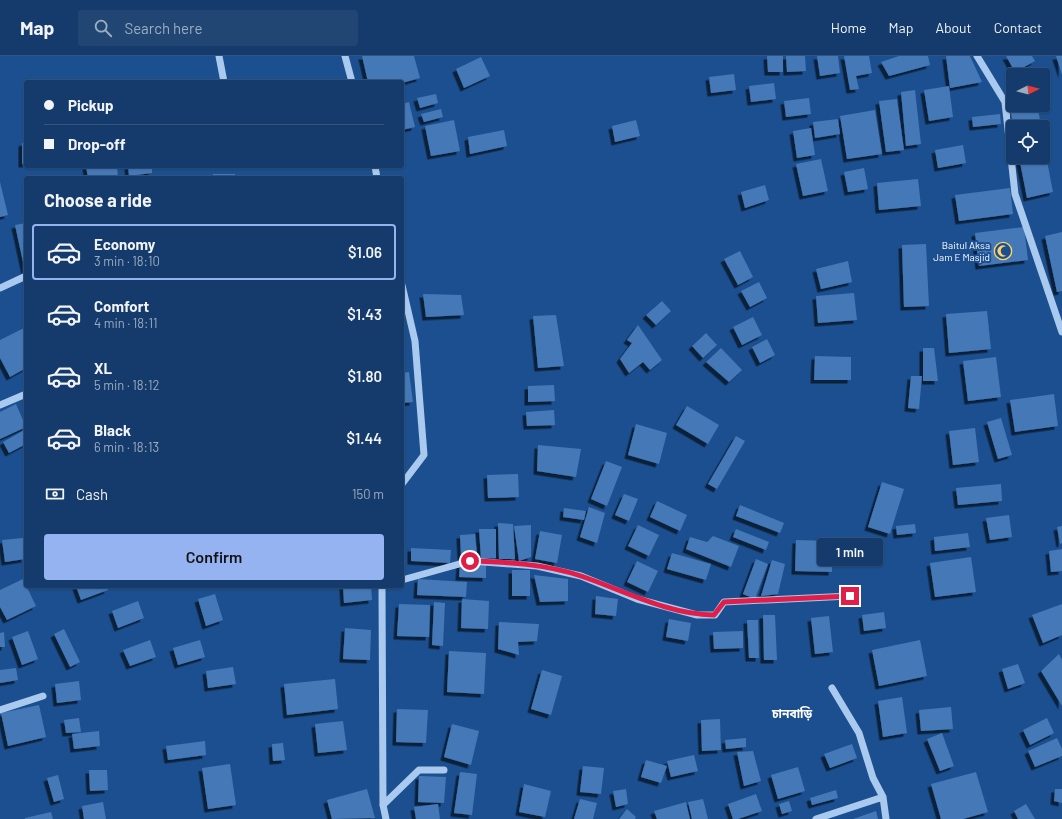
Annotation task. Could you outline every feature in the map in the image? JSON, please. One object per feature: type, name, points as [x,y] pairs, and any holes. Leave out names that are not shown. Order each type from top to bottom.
[{"type":"street","points":[[219,56],[224,80]]},
{"type":"street","points":[[345,56],[351,80]]},
{"type":"street","points":[[977,56],[1005,102],[1015,194],[1062,332]]},
{"type":"street","points":[[0,288],[24,277]]},
{"type":"street","points":[[404,294],[415,341],[424,455],[404,481]]},
{"type":"street","points":[[0,405],[24,395]]},
{"type":"street","points":[[404,579],[470,561],[537,566],[580,576],[637,599],[697,615],[714,615],[724,602],[850,596]]},
{"type":"street","points":[[383,588],[384,805],[386,819]]},
{"type":"street","points":[[832,688],[859,732],[873,778],[883,797],[886,819]]},
{"type":"street","points":[[0,710],[43,696]]},
{"type":"street","points":[[384,805],[419,770],[444,770]]},
{"type":"street","points":[[816,819],[883,797]]},
{"type":"building","points":[[362,56],[414,56],[420,78],[404,82],[404,80],[368,80]]},
{"type":"building","points":[[767,56],[783,56],[783,72],[768,72]]},
{"type":"building","points":[[786,56],[805,56],[806,71],[787,72]]},
{"type":"building","points":[[817,56],[838,56],[840,73],[820,76]]},
{"type":"building","points":[[844,56],[869,56],[872,73],[856,76],[859,89],[850,90]]},
{"type":"building","points":[[899,56],[928,56],[930,65],[889,76],[881,62]]},
{"type":"building","points":[[946,56],[970,56],[982,82],[950,88]]},
{"type":"building","points":[[1006,56],[1032,56],[1035,61],[1022,68],[1013,68]]},
{"type":"building","points":[[1056,56],[1062,56],[1062,75]]},
{"type":"building","points":[[481,57],[490,76],[464,88],[456,69]]},
{"type":"building","points":[[734,74],[736,90],[711,93],[709,77]]},
{"type":"building","points":[[774,83],[776,99],[751,102],[749,86]]},
{"type":"building","points":[[949,86],[953,117],[929,121],[924,90]]},
{"type":"building","points":[[915,90],[921,144],[906,146],[901,92]]},
{"type":"building","points":[[436,94],[438,103],[420,108],[417,98]]},
{"type":"building","points":[[809,98],[811,114],[786,117],[784,101]]},
{"type":"building","points":[[897,99],[904,150],[886,152],[879,101]]},
{"type":"building","points":[[409,102],[415,127],[404,130],[404,103]]},
{"type":"building","points":[[441,109],[443,117],[424,122],[421,114]]},
{"type":"building","points":[[875,110],[882,154],[847,159],[840,116]]},
{"type":"building","points":[[1039,112],[1040,120],[1012,120],[1011,113]]},
{"type":"building","points":[[1000,114],[1001,124],[973,127],[972,117]]},
{"type":"building","points":[[838,119],[840,134],[815,138],[813,122]]},
{"type":"building","points":[[454,120],[460,151],[431,156],[425,126]]},
{"type":"building","points":[[636,120],[640,136],[615,142],[612,126]]},
{"type":"building","points":[[811,128],[815,155],[797,158],[793,131]]},
{"type":"building","points":[[504,130],[507,146],[470,154],[468,137]]},
{"type":"building","points":[[24,142],[24,164],[22,164],[22,143]]},
{"type":"building","points":[[963,145],[966,163],[938,168],[935,150]]},
{"type":"building","points":[[821,159],[828,191],[803,196],[796,164]]},
{"type":"building","points":[[1020,164],[1048,164],[1053,192],[1027,198]]},
{"type":"building","points":[[86,168],[117,168],[118,176],[88,176]]},
{"type":"building","points":[[128,168],[152,168],[152,173],[129,176]]},
{"type":"building","points":[[864,168],[868,189],[848,192],[844,172]]},
{"type":"building","points":[[213,174],[235,174],[235,176],[213,176]]},
{"type":"building","points":[[918,179],[921,206],[879,210],[877,183]]},
{"type":"building","points":[[0,182],[8,215],[0,217]]},
{"type":"building","points":[[765,185],[769,200],[745,208],[741,192]]},
{"type":"building","points":[[1010,188],[1013,214],[959,221],[955,195]]},
{"type":"building","points":[[24,223],[24,266],[15,225]]},
{"type":"building","points":[[1024,227],[1028,260],[979,266],[975,233]]},
{"type":"building","points":[[1062,232],[1062,291],[1057,292],[1045,236]]},
{"type":"building","points":[[926,244],[929,306],[904,307],[902,245]]},
{"type":"building","points":[[740,251],[753,277],[738,285],[724,259]]},
{"type":"building","points":[[848,261],[852,282],[821,289],[816,269]]},
{"type":"building","points":[[759,282],[767,298],[750,307],[741,291]]},
{"type":"building","points":[[854,293],[857,320],[818,323],[816,296]]},
{"type":"building","points":[[423,294],[461,295],[464,315],[426,317]]},
{"type":"building","points":[[662,301],[671,311],[656,325],[646,315]]},
{"type":"building","points":[[987,311],[991,349],[949,353],[946,314]]},
{"type":"building","points":[[556,315],[564,366],[538,368],[533,316]]},
{"type":"building","points":[[753,317],[762,335],[742,345],[733,327]]},
{"type":"building","points":[[638,325],[662,360],[650,370],[643,362],[629,373],[620,359],[632,343],[627,340]]},
{"type":"building","points":[[24,328],[24,369],[10,377],[0,358],[0,340]]},
{"type":"building","points":[[706,333],[717,345],[703,358],[692,346]]},
{"type":"building","points":[[767,339],[775,355],[760,363],[752,347]]},
{"type":"building","points":[[721,348],[742,370],[729,382],[706,362]]},
{"type":"building","points":[[923,348],[934,348],[938,381],[923,381]]},
{"type":"building","points":[[815,356],[851,357],[851,380],[814,380]]},
{"type":"building","points":[[996,357],[1001,397],[968,401],[963,361]]},
{"type":"building","points":[[409,372],[413,402],[404,403],[404,373]]},
{"type":"building","points":[[911,376],[922,376],[919,409],[908,408]]},
{"type":"building","points":[[554,385],[555,401],[528,402],[528,386]]},
{"type":"building","points":[[1054,394],[1058,426],[1015,432],[1010,400]]},
{"type":"building","points":[[16,404],[24,422],[24,428],[0,439],[0,412]]},
{"type":"building","points":[[687,406],[719,425],[708,444],[676,425]]},
{"type":"building","points":[[554,410],[555,425],[527,426],[526,412]]},
{"type":"building","points":[[1001,418],[1012,455],[998,459],[987,422]]},
{"type":"building","points":[[636,424],[667,433],[659,464],[628,455]]},
{"type":"building","points":[[975,428],[979,462],[953,465],[949,431]]},
{"type":"building","points":[[24,430],[24,445],[9,453],[3,442]]},
{"type":"building","points":[[736,436],[745,441],[717,489],[708,484]]},
{"type":"building","points":[[538,445],[581,449],[576,477],[537,471]]},
{"type":"building","points":[[606,461],[622,467],[607,506],[591,499]]},
{"type":"building","points":[[518,474],[519,497],[488,498],[487,475]]},
{"type":"building","points":[[882,482],[904,489],[890,534],[868,527]]},
{"type":"building","points":[[1001,484],[1002,501],[958,505],[956,488]]},
{"type":"building","points":[[624,494],[638,499],[629,521],[615,515]]},
{"type":"building","points":[[657,501],[687,515],[680,531],[650,517]]},
{"type":"building","points":[[740,505],[784,523],[780,533],[736,516]]},
{"type":"building","points":[[589,507],[605,513],[597,543],[580,537]]},
{"type":"building","points":[[564,508],[586,511],[584,520],[563,517]]},
{"type":"building","points":[[1009,515],[1012,537],[990,540],[986,518]]},
{"type":"building","points":[[498,523],[513,524],[515,559],[499,559]]},
{"type":"building","points":[[915,524],[916,533],[897,535],[896,526]]},
{"type":"building","points":[[531,525],[531,557],[519,561],[514,526]]},
{"type":"building","points":[[638,525],[659,535],[649,556],[628,546]]},
{"type":"building","points":[[1062,526],[1062,543],[1060,544],[1057,527]]},
{"type":"building","points":[[479,529],[496,529],[496,558],[481,559]]},
{"type":"building","points":[[736,529],[769,542],[766,550],[733,537]]},
{"type":"building","points":[[540,531],[562,535],[557,563],[535,559]]},
{"type":"building","points":[[968,533],[970,547],[935,551],[934,537]]},
{"type":"building","points":[[475,534],[477,555],[461,556],[460,535]]},
{"type":"building","points":[[713,536],[739,546],[731,567],[686,549],[690,537],[707,542]]},
{"type":"building","points":[[23,538],[24,559],[5,562],[2,540]]},
{"type":"building","points":[[796,540],[833,541],[832,572],[795,571]]},
{"type":"building","points":[[411,548],[451,550],[450,563],[411,561]]},
{"type":"building","points":[[1062,549],[1062,571],[1051,572],[1049,551]]},
{"type":"building","points":[[672,553],[711,564],[706,580],[667,569]]},
{"type":"building","points":[[971,557],[976,592],[935,597],[930,563]]},
{"type":"building","points":[[756,559],[768,564],[755,599],[743,594]]},
{"type":"building","points":[[772,560],[785,564],[778,594],[761,596]]},
{"type":"building","points":[[637,561],[658,571],[648,592],[627,582]]},
{"type":"building","points":[[460,564],[486,565],[486,578],[459,577]]},
{"type":"building","points":[[512,570],[530,570],[530,596],[512,596]]},
{"type":"building","points":[[534,575],[568,579],[568,601],[540,602]]},
{"type":"building","points":[[23,579],[24,588],[27,588],[36,606],[7,620],[0,607],[0,590]]},
{"type":"building","points":[[418,579],[467,582],[466,597],[417,595]]},
{"type":"building","points":[[77,588],[107,588],[108,590],[81,600]]},
{"type":"building","points":[[343,588],[371,588],[372,600],[344,603]]},
{"type":"building","points":[[215,594],[223,620],[206,626],[198,599]]},
{"type":"building","points":[[596,596],[618,599],[616,616],[595,614]]},
{"type":"building","points":[[462,599],[489,601],[488,629],[461,628]]},
{"type":"building","points":[[138,601],[144,618],[118,628],[112,611]]},
{"type":"building","points":[[434,602],[445,603],[443,646],[432,645]]},
{"type":"building","points":[[399,604],[430,605],[429,637],[397,636]]},
{"type":"building","points":[[1062,604],[1062,635],[1043,643],[1032,615]]},
{"type":"building","points":[[884,612],[886,628],[864,631],[862,615]]},
{"type":"building","points":[[763,615],[775,615],[777,660],[764,660]]},
{"type":"building","points":[[829,616],[833,652],[815,654],[811,618]]},
{"type":"building","points":[[669,619],[691,623],[688,641],[666,637]]},
{"type":"building","points":[[747,620],[758,620],[759,658],[749,658]]},
{"type":"building","points":[[499,622],[539,624],[537,641],[518,642],[519,655],[498,649]]},
{"type":"building","points":[[345,628],[371,630],[370,660],[343,659]]},
{"type":"building","points":[[64,629],[80,662],[70,667],[54,634]]},
{"type":"building","points":[[28,631],[38,659],[22,665],[12,637]]},
{"type":"building","points":[[743,631],[743,648],[714,649],[713,632]]},
{"type":"building","points":[[4,632],[5,647],[0,647],[0,633]]},
{"type":"building","points":[[150,640],[156,657],[130,666],[123,650]]},
{"type":"building","points":[[200,640],[205,657],[178,665],[173,648]]},
{"type":"building","points":[[920,640],[927,676],[879,686],[872,650]]},
{"type":"building","points":[[449,651],[486,653],[484,694],[447,692]]},
{"type":"building","points":[[1059,654],[1062,660],[1062,706],[1041,671]]},
{"type":"building","points":[[1018,664],[1025,683],[1008,689],[1002,669]]},
{"type":"building","points":[[233,667],[236,684],[208,688],[206,671]]},
{"type":"building","points":[[16,668],[18,680],[0,683],[0,670]]},
{"type":"building","points":[[542,670],[562,676],[551,715],[531,709]]},
{"type":"building","points":[[335,679],[338,709],[287,715],[284,684]]},
{"type":"building","points":[[79,681],[81,700],[57,703],[55,684]]},
{"type":"building","points":[[902,697],[907,733],[883,737],[878,701]]},
{"type":"building","points":[[39,705],[46,737],[8,746],[1,713]]},
{"type":"building","points":[[951,707],[953,729],[921,731],[919,710]]},
{"type":"building","points":[[397,709],[428,710],[426,743],[396,742]]},
{"type":"building","points":[[79,718],[81,732],[66,733],[64,720]]},
{"type":"building","points":[[1047,718],[1054,733],[1030,745],[1023,730]]},
{"type":"building","points":[[720,719],[721,750],[702,751],[701,720]]},
{"type":"building","points":[[343,721],[347,750],[318,753],[315,724]]},
{"type":"building","points":[[452,724],[479,731],[471,765],[444,757]]},
{"type":"building","points":[[99,731],[100,746],[74,749],[72,734]]},
{"type":"building","points":[[942,733],[954,766],[940,771],[927,739]]},
{"type":"building","points":[[746,738],[746,747],[726,749],[725,740]]},
{"type":"building","points":[[1057,738],[1062,749],[1062,756],[1035,767],[1028,751]]},
{"type":"building","points":[[205,741],[206,755],[168,760],[166,746]]},
{"type":"building","points":[[283,743],[285,760],[273,761],[272,744]]},
{"type":"building","points":[[852,744],[857,758],[830,768],[824,754]]},
{"type":"building","points":[[753,751],[761,781],[744,786],[737,752]]},
{"type":"building","points":[[694,755],[698,771],[671,777],[667,761]]},
{"type":"building","points":[[646,760],[667,766],[661,783],[641,777]]},
{"type":"building","points":[[230,764],[236,805],[208,809],[202,768]]},
{"type":"building","points":[[583,766],[604,768],[601,794],[580,792]]},
{"type":"building","points":[[798,767],[805,791],[778,799],[771,775]]},
{"type":"building","points":[[89,770],[107,770],[108,790],[90,791]]},
{"type":"building","points":[[460,772],[477,774],[472,815],[454,813]]},
{"type":"building","points":[[976,772],[988,812],[963,819],[941,819],[931,784]]},
{"type":"building","points":[[58,775],[64,799],[54,802],[47,778]]},
{"type":"building","points":[[419,776],[446,777],[444,803],[418,802]]},
{"type":"building","points":[[524,784],[551,791],[545,817],[519,812]]},
{"type":"building","points":[[367,789],[375,818],[332,819],[327,800]]},
{"type":"building","points":[[626,789],[628,804],[616,807],[613,791]]},
{"type":"building","points":[[1055,789],[1062,789],[1062,803],[1054,801]]},
{"type":"building","points":[[836,790],[838,798],[812,805],[810,798]]},
{"type":"building","points":[[756,794],[762,811],[738,819],[733,819],[728,804]]},
{"type":"building","points":[[580,799],[597,803],[593,819],[574,819]]},
{"type":"building","points":[[703,799],[708,819],[692,819],[688,802]]},
{"type":"building","points":[[789,801],[792,811],[782,814],[779,804]]},
{"type":"building","points":[[103,802],[106,819],[84,819],[82,806]]},
{"type":"building","points":[[686,802],[690,819],[657,819],[654,811]]},
{"type":"building","points":[[438,804],[440,819],[416,819],[414,807]]},
{"type":"building","points":[[1026,804],[1035,819],[1018,819],[1014,811]]},
{"type":"building","points":[[627,809],[636,817],[635,819],[619,819]]},
{"type":"building","points":[[876,811],[878,819],[853,819]]},
{"type":"building","points":[[51,812],[53,819],[25,819],[25,818]]},
{"type":"place","name":"Baitul Aksa Jam E Masjid","points":[[1003,251]]},
{"type":"district","name":"চানবাড়ি","points":[[792,713]]},
{"type":"route","points":[[470,561],[503,562],[537,566],[580,576],[637,599],[697,615],[714,615],[724,602],[850,596]]}]
